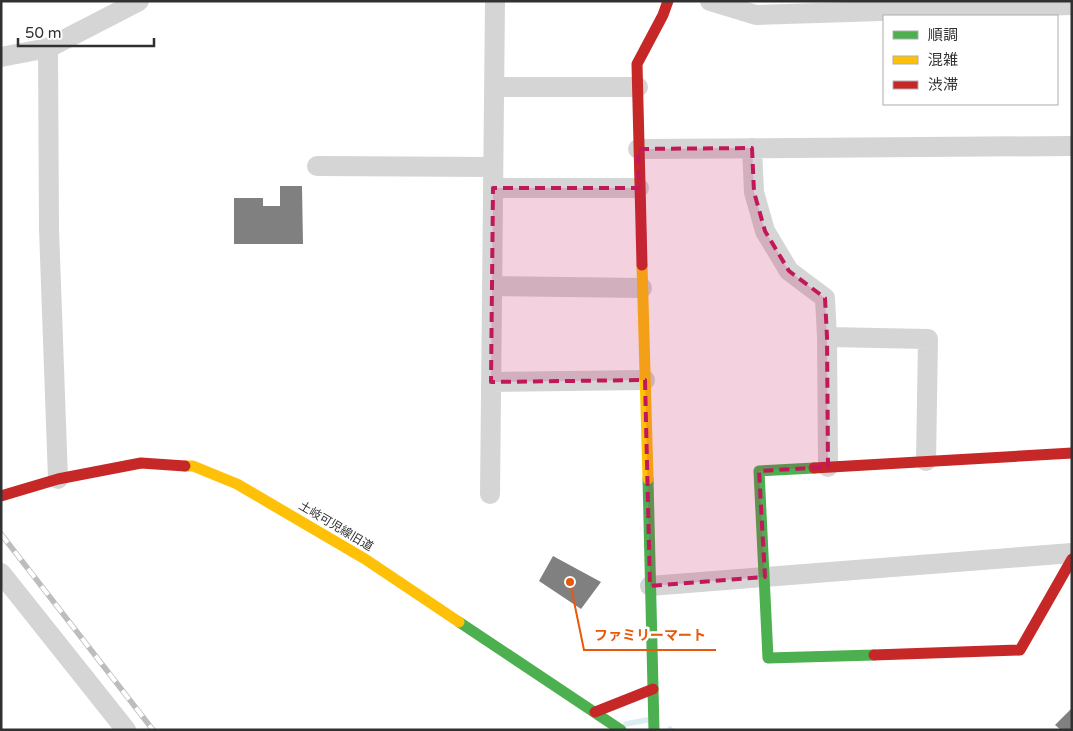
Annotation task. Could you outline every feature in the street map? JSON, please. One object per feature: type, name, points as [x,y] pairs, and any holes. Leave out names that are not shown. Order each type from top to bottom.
[{"type":"street","points":[[1,57],[48,48],[139,1]]},
{"type":"street","points":[[490,494],[495,1]]},
{"type":"street","points":[[654,730],[637,64],[663,15],[668,1]]},
{"type":"street","points":[[710,1],[756,15],[1072,5]]},
{"type":"street","points":[[48,48],[49,229],[58,479]]},
{"type":"street","points":[[494,87],[638,87]]},
{"type":"street","points":[[638,149],[1072,146]]},
{"type":"street","points":[[752,148],[754,192],[764,231],[789,271],[825,298],[828,467]]},
{"type":"street","points":[[317,166],[493,167]]},
{"type":"street","points":[[493,188],[640,188]]},
{"type":"street","points":[[492,286],[642,288]]},
{"type":"street","points":[[827,337],[928,339],[926,461]]},
{"type":"street","points":[[491,382],[645,380]]},
{"type":"street","points":[[1072,453],[759,471],[768,658],[1020,650],[1072,559]]},
{"type":"street","name":"土岐可児線旧道","points":[[1,496],[58,479],[141,463],[193,466],[237,484],[365,559],[621,730]]},
{"type":"street","points":[[650,586],[1072,553]]},
{"type":"street","points":[[1,573],[126,730]]},
{"type":"street","points":[[599,715],[653,689]]},
{"type":"highlighted area","points":[[752,148],[754,192],[765,231],[789,271],[825,298],[827,337],[828,467],[759,471],[765,577],[650,586],[645,380],[491,382],[493,188],[639,188],[638,149]]},
{"type":"building","points":[[280,186],[302,186],[303,244],[234,244],[234,198],[263,198],[263,206],[280,206]]},
{"type":"building","points":[[553,556],[601,582],[581,609],[539,581]]},
{"type":"building","points":[[1072,708],[1072,730],[1061,730],[1055,725]]},
{"type":"waterway","points":[[626,724],[647,720]]},
{"type":"railway","points":[[1,534],[153,730]]},
{"type":"traffic: fast","points":[[814,468],[759,471],[768,658],[874,655]]},
{"type":"traffic: fast","points":[[648,479],[654,730]]},
{"type":"traffic: fast","points":[[459,622],[621,730]]},
{"type":"traffic: slow","points":[[642,265],[648,479]]},
{"type":"traffic: slow","points":[[185,466],[193,466],[237,484],[365,559],[459,622]]},
{"type":"traffic: jam","points":[[642,265],[637,64],[663,15],[668,1]]},
{"type":"traffic: jam","points":[[814,468],[1072,453]]},
{"type":"traffic: jam","points":[[1,496],[58,479],[141,463],[185,466]]},
{"type":"traffic: jam","points":[[874,655],[1020,650],[1072,559]]},
{"type":"traffic: jam","points":[[595,712],[653,689]]},
{"type":"place","name":"ファミリーマート","points":[[570,582]]}]
